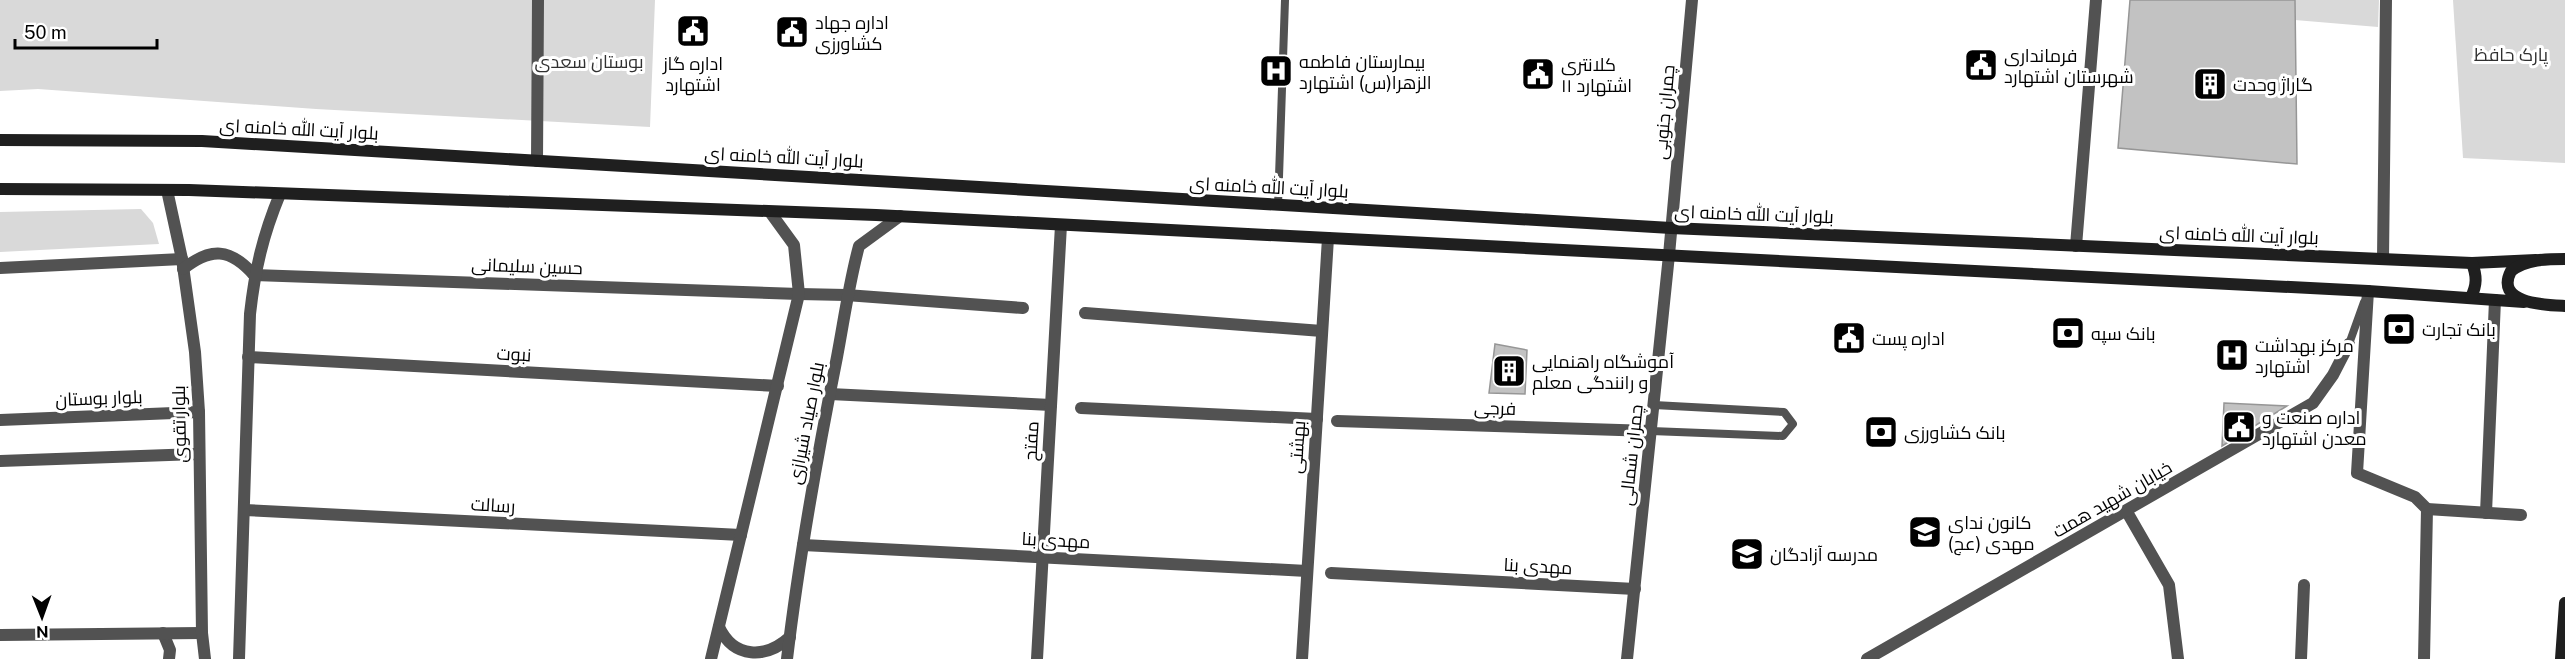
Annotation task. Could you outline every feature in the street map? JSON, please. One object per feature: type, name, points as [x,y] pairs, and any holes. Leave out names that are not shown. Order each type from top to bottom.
[{"type":"main road","name":"بلوار آیت الله خامنه ای","points":[[0,140],[202,141],[1671,228],[2472,263],[2565,259]]},
{"type":"main road","points":[[0,189],[167,190],[900,216],[2368,291],[2471,297],[2565,306]]},
{"type":"main road","points":[[2524,302],[2509,289],[2508,276],[2515,267],[2536,260]]},
{"type":"main road","points":[[2471,297],[2476,287],[2476,274],[2472,263]]},
{"type":"main road","points":[[2561,659],[2565,603]]},
{"type":"street","points":[[537,161],[538,0]]},
{"type":"street","name":"چمران جنوبی","points":[[1669,255],[1692,0]]},
{"type":"street","points":[[2076,246],[2096,0]]},
{"type":"street","points":[[2383,259],[2386,0]]},
{"type":"street","name":"بلوار تقوی","points":[[167,190],[183,264],[195,352],[199,412],[202,633],[205,659]]},
{"type":"street","points":[[239,659],[248,357],[254,274],[262,237],[280,194]]},
{"type":"street","name":"بلوار صیاد شیرازی","points":[[711,659],[799,294],[794,245],[770,212]]},
{"type":"street","name":"بلوار صیاد شیرازی","points":[[787,659],[814,471],[830,394],[846,295],[859,246],[900,216]]},
{"type":"street","name":"مفتح","points":[[1037,659],[1061,225]]},
{"type":"street","name":"بهشتی","points":[[1302,659],[1328,238]]},
{"type":"street","points":[[0,268],[183,264],[200,256],[220,253],[240,259],[254,274]]},
{"type":"street","name":"چمران شمالی","points":[[1628,659],[1669,255]]},
{"type":"street","name":"حسین سلیمانی","points":[[254,274],[846,295],[1023,308]]},
{"type":"street","points":[[2368,291],[2357,473],[2415,497],[2427,509],[2521,514]]},
{"type":"street","points":[[2486,513],[2495,300]]},
{"type":"street","points":[[1085,313],[1322,331]]},
{"type":"street","name":"خیابان شهید همت","points":[[1867,659],[2127,512],[2313,403],[2333,375],[2349,344]]},
{"type":"street","name":"نبوت","points":[[248,357],[778,386]]},
{"type":"street","points":[[830,394],[1051,405]]},
{"type":"street","points":[[1081,408],[1317,419]]},
{"type":"street","name":"بلوار بوستان","points":[[0,420],[199,412]]},
{"type":"street","name":"فرجی","points":[[1337,420],[1651,431]]},
{"type":"street","points":[[0,460],[198,454]]},
{"type":"street","points":[[2424,659],[2427,509]]},
{"type":"street","name":"رسالت","points":[[244,510],[741,536]]},
{"type":"street","points":[[2127,512],[2169,585],[2178,659]]},
{"type":"street","name":"مهدی بنا","points":[[803,545],[1307,571]]},
{"type":"street","name":"مهدی بنا","points":[[1331,573],[1635,589]]},
{"type":"street","points":[[2301,659],[2304,585]]},
{"type":"street","points":[[719,627],[725,642],[736,653],[751,658],[766,657],[780,649],[790,637]]},
{"type":"street","points":[[162,633],[170,650],[169,659]]},
{"type":"street","points":[[0,635],[202,633]]},
{"type":"lane","points":[[1278,206],[1285,0]]},
{"type":"lane","points":[[2349,344],[2368,291]]},
{"type":"lane","points":[[1651,431],[1783,436],[1793,424],[1784,412],[1654,405]]},
{"type":"green space","name":"بوستان سعدی","points":[[0,0],[655,0],[650,127],[316,109],[38,89],[0,91]]},
{"type":"green space","points":[[2295,0],[2379,0],[2378,27],[2295,20]]},
{"type":"green space","name":"پارک حافظ","points":[[2453,0],[2565,0],[2565,163],[2463,158]]},
{"type":"green space","points":[[141,209],[153,223],[159,244],[0,252],[0,212]]},
{"type":"building","name":"گاراژ وحدت","points":[[2130,0],[2295,0],[2297,164],[2118,148]]},
{"type":"building","name":"آموشگاه راهنمایی و رانندگی معلم","points":[[1495,344],[1527,350],[1525,394],[1489,393]]},
{"type":"building","name":"اداره صنعت و معدن اشتهارد","points":[[2224,403],[2287,406],[2222,446]]},
{"type":"place","name":"اداره گاز اشتهارد","points":[[693,31]]},
{"type":"place","name":"اداره جهاد کشاورزی","points":[[792,32]]},
{"type":"place","name":"فرمانداری شهرستان اشتهارد","points":[[1981,65]]},
{"type":"place","name":"بیمارستان فاطمه الزهرا(س) اشتهارد","points":[[1276,71]]},
{"type":"place","name":"کلانتری ۱۱ اشتهارد","points":[[1538,74]]},
{"type":"place","name":"گاراژ وحدت","points":[[2210,84]]},
{"type":"place","name":"بانک تجارت","points":[[2399,329]]},
{"type":"place","name":"بانک سپه","points":[[2068,333]]},
{"type":"place","name":"اداره پست","points":[[1849,338]]},
{"type":"place","name":"مرکز بهداشت اشتهارد","points":[[2232,355]]},
{"type":"place","name":"آموشگاه راهنمایی و رانندگی معلم","points":[[1509,371]]},
{"type":"place","name":"اداره صنعت و معدن اشتهارد","points":[[2239,427]]},
{"type":"place","name":"بانک کشاورزی","points":[[1881,432]]},
{"type":"place","name":"کانون ندای مهدی (عج)","points":[[1925,532]]},
{"type":"place","name":"مدرسه آزادگان","points":[[1747,554]]}]
